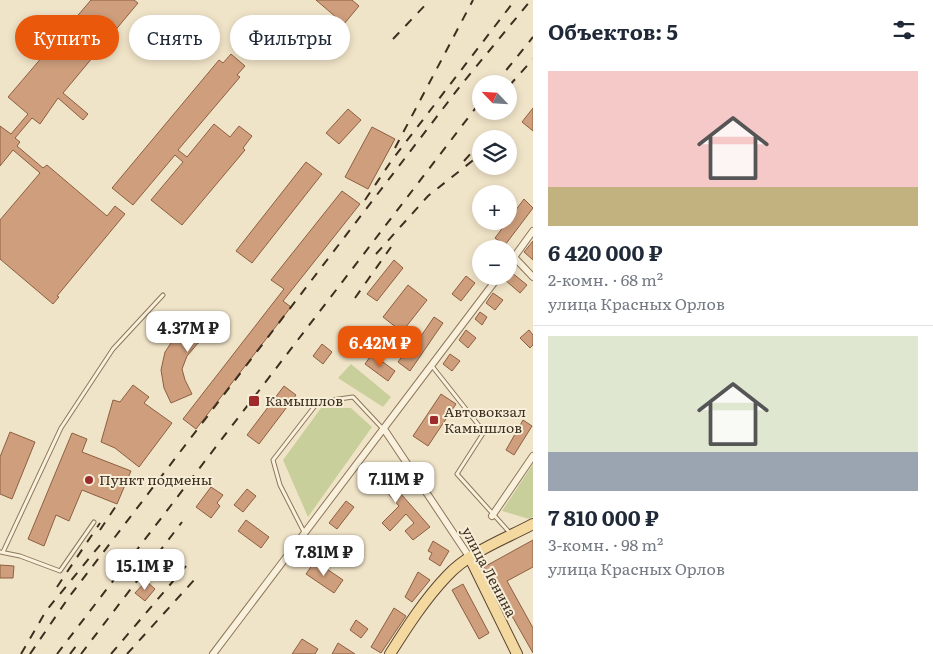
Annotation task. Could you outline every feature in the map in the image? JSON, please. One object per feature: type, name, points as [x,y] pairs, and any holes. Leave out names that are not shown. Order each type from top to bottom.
[{"type":"main road","points":[[390,654],[418,612],[447,575],[470,558],[533,524]]},
{"type":"main road","name":"улица Ленина","points":[[470,558],[517,654]]},
{"type":"street","points":[[517,253],[533,231]]},
{"type":"street","points":[[517,260],[533,277]]},
{"type":"street","points":[[213,654],[493,285]]},
{"type":"street","name":"улица Ленина","points":[[384,429],[470,558]]},
{"type":"street","points":[[492,516],[533,456]]},
{"type":"lane","points":[[94,522],[60,571],[20,556],[1,552],[61,428],[113,349],[163,295]]},
{"type":"lane","points":[[432,366],[484,432],[457,474],[492,516],[512,536]]},
{"type":"lane","points":[[305,534],[280,485],[273,460],[318,402],[353,398],[384,429]]},
{"type":"green space","points":[[351,364],[391,397],[383,407],[338,378]]},
{"type":"green space","points":[[321,408],[351,408],[372,427],[308,517],[283,460]]},
{"type":"green space","points":[[533,464],[533,517],[529,519],[502,511]]},
{"type":"building","points":[[91,0],[134,0],[138,3],[119,26],[119,15],[78,15]]},
{"type":"building","points":[[316,0],[352,0],[359,6],[350,17],[350,15],[334,15]]},
{"type":"building","points":[[230,55],[230,60],[238,60],[245,66],[237,75],[240,77],[178,150],[187,157],[214,124],[230,137],[239,126],[252,136],[243,148],[245,150],[182,225],[151,200],[183,162],[175,155],[133,205],[112,188],[219,60],[223,63]]},
{"type":"building","points":[[40,60],[90,60],[63,93],[88,114],[83,120],[58,98],[40,124],[32,118],[15,138],[20,142],[17,146],[43,168],[47,165],[107,216],[115,206],[125,214],[57,296],[59,297],[53,304],[0,259],[0,220],[40,173],[13,150],[0,166],[0,126],[11,134],[28,114],[8,97]]},
{"type":"building","points":[[533,108],[533,131],[522,122]]},
{"type":"building","points":[[348,109],[361,120],[339,144],[326,133]]},
{"type":"building","points":[[372,127],[395,139],[368,189],[345,177]]},
{"type":"building","points":[[306,162],[322,174],[252,263],[236,251]]},
{"type":"building","points":[[342,191],[360,204],[283,301],[291,307],[196,429],[183,419],[284,289],[271,280]]},
{"type":"building","points":[[524,199],[533,208],[517,229],[517,208]]},
{"type":"building","points":[[501,230],[516,230],[509,240],[498,240],[495,238]]},
{"type":"building","points":[[533,241],[533,260],[524,252]]},
{"type":"building","points":[[394,260],[403,268],[377,301],[367,294]]},
{"type":"building","points":[[466,276],[472,281],[473,285],[461,301],[452,294]]},
{"type":"building","points":[[517,277],[527,285],[520,293],[511,285],[517,285]]},
{"type":"building","points":[[408,285],[427,300],[402,332],[383,317]]},
{"type":"building","points":[[493,293],[503,300],[495,310],[486,303]]},
{"type":"building","points":[[480,312],[487,317],[482,325],[475,319]]},
{"type":"building","points":[[207,317],[227,317],[224,340],[211,338],[198,343],[187,356],[182,369],[192,394],[171,403],[164,388],[161,370],[165,352],[177,334],[192,322]]},
{"type":"building","points":[[434,317],[443,323],[410,371],[398,362],[414,340],[417,342]]},
{"type":"building","points":[[466,330],[476,338],[468,348],[459,340]]},
{"type":"building","points":[[529,330],[533,335],[533,345],[530,348],[520,338]]},
{"type":"building","points":[[322,344],[332,352],[323,364],[313,356]]},
{"type":"building","points":[[372,354],[395,371],[388,381],[365,364]]},
{"type":"building","points":[[450,354],[460,361],[452,371],[443,364]]},
{"type":"building","points":[[133,385],[149,397],[144,403],[172,423],[139,467],[115,448],[101,442],[113,400],[120,402]]},
{"type":"building","name":"Камышлов","points":[[284,386],[296,395],[259,444],[247,435]]},
{"type":"building","name":"Автовокзал Камышлов","points":[[441,394],[456,404],[428,446],[413,436]]},
{"type":"building","points":[[523,420],[532,426],[514,455],[506,450]]},
{"type":"building","points":[[10,432],[35,442],[12,499],[0,494],[0,457]]},
{"type":"building","name":"Пункт подмены","points":[[72,433],[87,439],[82,452],[131,471],[117,504],[82,490],[69,521],[56,515],[44,546],[28,539]]},
{"type":"building","points":[[372,467],[387,478],[430,527],[413,540],[405,531],[414,523],[406,514],[390,531],[382,523],[399,506],[381,485],[375,493],[360,482]]},
{"type":"building","points":[[211,487],[223,495],[217,503],[220,506],[211,518],[196,507]]},
{"type":"building","points":[[247,489],[256,496],[243,512],[234,505]]},
{"type":"building","points":[[346,501],[354,507],[337,529],[329,523]]},
{"type":"building","points":[[246,520],[269,537],[261,548],[238,531]]},
{"type":"building","points":[[533,540],[533,567],[507,581],[533,628],[533,653],[484,567]]},
{"type":"building","points":[[433,541],[449,551],[440,566],[429,559],[432,553],[428,551]]},
{"type":"building","points":[[315,561],[343,580],[334,593],[306,574]]},
{"type":"building","points":[[0,565],[14,566],[13,578],[0,578]]},
{"type":"building","points":[[418,572],[430,580],[412,602],[405,597]]},
{"type":"building","points":[[146,581],[155,589],[145,601],[135,593]]},
{"type":"building","points":[[463,584],[489,633],[479,639],[452,590]]},
{"type":"building","points":[[394,608],[406,616],[381,653],[371,647]]},
{"type":"building","points":[[356,620],[368,629],[361,638],[350,630]]},
{"type":"building","points":[[302,639],[318,649],[315,654],[292,654]]},
{"type":"building","points":[[338,643],[355,654],[332,654]]},
{"type":"railway","points":[[393,39],[430,0]]},
{"type":"railway","points":[[395,148],[473,0]]},
{"type":"railway","points":[[365,200],[392,160],[515,0]]},
{"type":"railway","points":[[30,654],[69,597],[461,85],[531,0]]},
{"type":"railway","points":[[502,75],[533,37]]},
{"type":"railway","points":[[518,76],[533,59]]},
{"type":"railway","points":[[57,654],[472,113]]},
{"type":"railway","points":[[464,161],[472,152]]},
{"type":"railway","points":[[376,254],[428,196],[472,161]]},
{"type":"railway","points":[[355,298],[391,247]]},
{"type":"railway","points":[[100,530],[116,506]]},
{"type":"railway","points":[[81,654],[182,522]]},
{"type":"railway","points":[[57,587],[100,523]]},
{"type":"railway","points":[[21,654],[46,611],[100,545]]},
{"type":"railway","points":[[111,654],[186,566]]},
{"type":"railway","points":[[127,654],[196,578]]},
{"type":"railway","points":[[70,654],[76,646]]},
{"type":"place","name":"Камышлов","points":[[254,401]]},
{"type":"place","name":"Автовокзал Камышлов","points":[[434,420]]},
{"type":"place","name":"Пункт подмены","points":[[89,480]]}]
